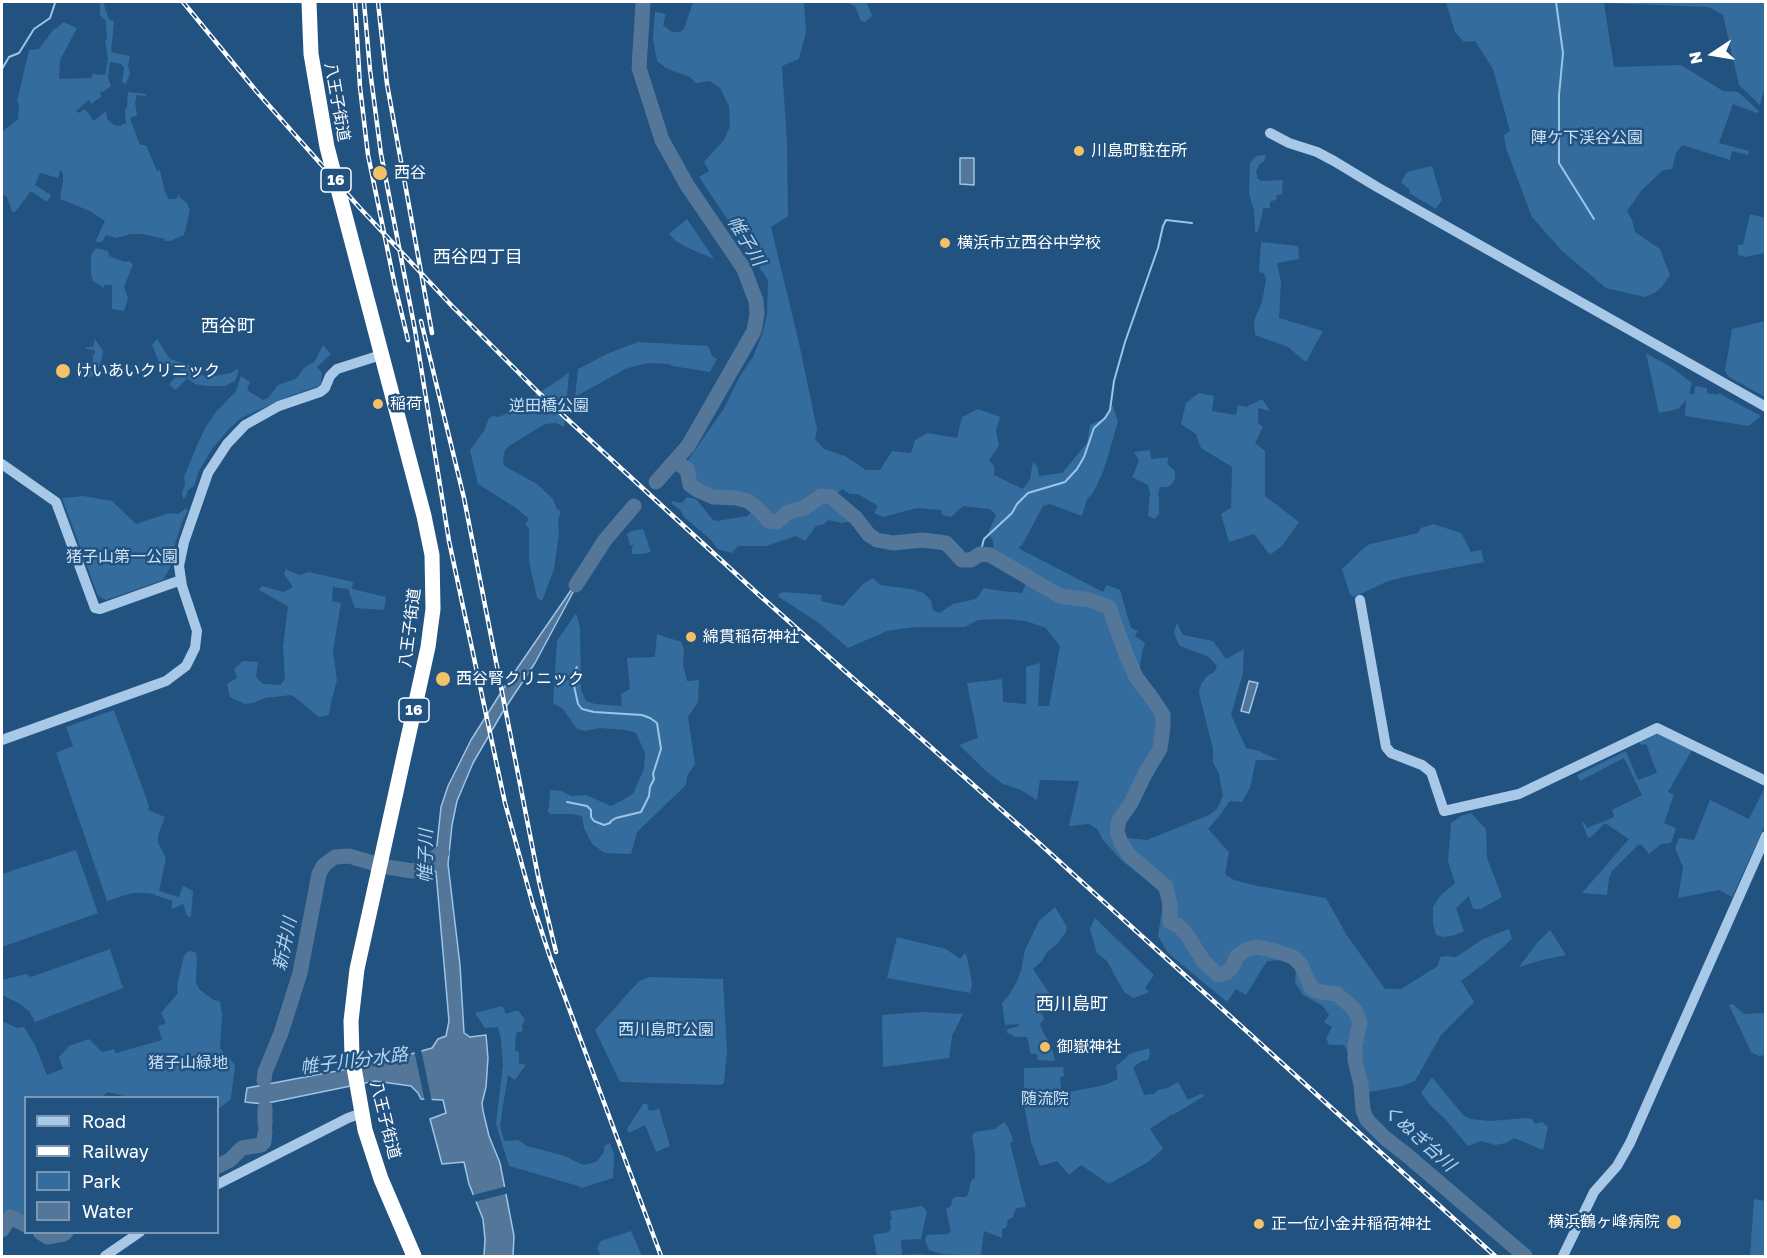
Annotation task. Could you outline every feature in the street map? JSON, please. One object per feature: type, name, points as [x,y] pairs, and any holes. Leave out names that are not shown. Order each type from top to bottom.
[{"type":"highway","name":"八王子街道","points":[[309,2],[311,54],[327,147],[428,532],[432,555],[434,589],[428,647],[355,981],[351,1039],[357,1088],[375,1162],[414,1257]]},
{"type":"street","points":[[1270,133],[1334,161],[1766,407]]},
{"type":"street","points":[[2,740],[166,681],[179,672],[192,657],[197,639],[195,623],[181,580],[179,566],[208,473],[245,424],[279,406],[320,392],[337,369],[381,355]]},
{"type":"street","points":[[2,464],[56,502],[95,608],[100,609],[181,580]]},
{"type":"street","points":[[1360,600],[1386,747],[1391,753],[1422,765],[1431,772],[1444,811],[1529,790],[1657,728],[1766,781]]},
{"type":"street","points":[[1563,1257],[1594,1192],[1617,1166],[1630,1143],[1766,836]]},
{"type":"street","points":[[219,1183],[362,1113]]},
{"type":"street","points":[[105,1257],[139,1234]]},
{"type":"green space","points":[[100,2],[103,2],[109,20],[114,21],[111,52],[130,56],[128,66],[130,74],[126,84],[122,82],[124,68],[121,64],[110,62],[108,78],[111,86],[103,92],[100,91],[101,97],[91,104],[89,100],[76,111],[78,113],[85,109],[94,121],[106,111],[107,119],[119,126],[126,123],[128,92],[146,94],[146,96],[137,95],[135,102],[137,115],[130,118],[140,145],[146,145],[157,171],[160,170],[169,199],[177,199],[179,194],[190,210],[184,235],[170,241],[142,234],[131,234],[116,238],[106,235],[102,242],[95,242],[105,221],[90,211],[60,199],[63,173],[60,170],[58,178],[40,173],[35,185],[51,195],[47,202],[31,191],[15,212],[12,212],[7,197],[2,194],[2,132],[18,119],[19,104],[17,101],[29,50],[39,49],[54,29],[63,22],[77,28],[60,60],[59,79],[91,78],[93,74],[105,75],[108,59],[105,40],[107,39],[106,21],[100,15]]},
{"type":"green space","points":[[693,2],[804,2],[806,32],[799,59],[782,66],[787,142],[788,216],[771,227],[817,429],[815,439],[824,449],[845,456],[866,470],[880,470],[892,451],[911,453],[915,440],[927,433],[957,438],[962,417],[978,409],[1000,417],[996,431],[999,446],[989,460],[994,466],[994,475],[1023,489],[1030,479],[1033,462],[1037,466],[1039,476],[1062,473],[1087,443],[1090,425],[1103,419],[1113,406],[1118,421],[1103,472],[1093,493],[1087,499],[1082,516],[1050,504],[1043,506],[1022,545],[1018,548],[1103,592],[1107,585],[1120,590],[1131,628],[1138,631],[1135,636],[1145,643],[1139,672],[1156,696],[1165,715],[1166,741],[1158,764],[1136,807],[1128,816],[1123,829],[1126,838],[1147,840],[1209,815],[1217,809],[1223,796],[1219,774],[1213,762],[1213,749],[1199,693],[1201,684],[1217,666],[1209,657],[1180,646],[1174,632],[1177,623],[1183,635],[1213,641],[1226,659],[1244,649],[1243,673],[1231,715],[1246,748],[1278,760],[1256,760],[1250,788],[1242,802],[1230,801],[1208,829],[1229,852],[1225,874],[1234,880],[1258,886],[1326,898],[1346,934],[1385,989],[1401,989],[1438,966],[1440,957],[1456,957],[1483,939],[1509,929],[1512,939],[1461,981],[1474,1002],[1441,1035],[1415,1081],[1402,1086],[1359,1094],[1354,1063],[1344,1045],[1329,1045],[1326,1038],[1332,1027],[1324,1022],[1329,1015],[1323,1006],[1303,995],[1295,983],[1296,970],[1285,960],[1267,961],[1246,995],[1236,989],[1227,1002],[1168,953],[1158,936],[1163,902],[1159,890],[1121,860],[1103,840],[1097,829],[1089,824],[1069,826],[1079,781],[1040,780],[1037,800],[1021,790],[1003,784],[959,745],[978,738],[967,683],[1002,679],[1003,702],[1026,704],[1026,667],[1040,663],[1038,706],[1049,706],[1060,646],[1046,628],[1026,621],[978,620],[965,627],[914,627],[887,631],[848,648],[819,623],[779,597],[778,594],[783,592],[822,595],[821,601],[843,606],[863,584],[873,578],[880,585],[924,593],[931,601],[933,610],[939,613],[953,604],[976,599],[984,588],[1022,593],[1026,584],[1016,565],[994,554],[993,541],[988,533],[996,515],[990,509],[963,506],[951,517],[942,515],[941,510],[917,508],[883,517],[874,513],[878,506],[858,494],[850,494],[842,489],[835,496],[861,519],[842,523],[828,520],[816,526],[805,541],[796,536],[766,546],[738,546],[732,553],[718,549],[671,503],[672,501],[682,503],[687,497],[696,499],[713,520],[717,521],[747,516],[751,513],[751,508],[746,501],[739,497],[730,495],[728,501],[718,501],[696,492],[689,487],[683,473],[684,466],[723,410],[740,376],[753,357],[767,315],[768,280],[699,177],[709,171],[704,162],[724,140],[730,126],[729,106],[720,88],[710,81],[696,83],[690,77],[666,68],[657,61],[653,39],[655,12],[666,14],[663,25],[672,32],[680,32],[684,29]]},
{"type":"green space","points":[[846,2],[876,2],[867,3],[872,16],[865,22],[861,21],[855,6]]},
{"type":"green space","name":"陣ケ下渓谷公園","points":[[1446,2],[1765,2],[1766,83],[1760,105],[1739,85],[1723,15],[1709,7],[1604,3],[1614,67],[1681,65],[1723,91],[1738,92],[1759,112],[1733,104],[1719,143],[1749,151],[1748,155],[1732,151],[1730,160],[1682,145],[1676,153],[1672,169],[1663,170],[1642,190],[1627,211],[1635,232],[1660,249],[1670,275],[1661,288],[1645,297],[1606,288],[1562,251],[1532,217],[1506,148],[1504,135],[1510,131],[1493,69],[1475,41],[1464,42],[1455,32]]},
{"type":"green space","points":[[1266,155],[1256,172],[1258,179],[1262,181],[1283,180],[1282,194],[1276,195],[1277,199],[1270,202],[1270,208],[1263,208],[1257,233],[1249,194],[1250,163],[1256,156]]},
{"type":"green space","points":[[1432,166],[1442,200],[1436,209],[1409,193],[1410,190],[1401,182],[1407,172]]},
{"type":"green space","points":[[1750,214],[1765,218],[1765,253],[1745,257],[1738,255],[1738,245],[1743,245]]},
{"type":"green space","points":[[687,219],[714,259],[686,247],[669,234]]},
{"type":"green space","points":[[1261,242],[1298,246],[1299,259],[1277,263],[1281,282],[1279,318],[1323,331],[1306,362],[1288,347],[1255,335],[1254,321],[1262,302],[1266,280],[1264,273],[1259,272]]},
{"type":"green space","points":[[96,248],[108,251],[109,256],[133,264],[124,287],[128,298],[124,311],[112,309],[112,285],[104,285],[104,288],[93,281],[91,255]]},
{"type":"green space","points":[[1766,321],[1765,397],[1729,377],[1725,371],[1732,329]]},
{"type":"green space","points":[[95,339],[103,351],[102,358],[93,376],[84,379],[83,371],[92,371],[93,354],[95,354],[95,350],[86,349],[86,347],[93,347]]},
{"type":"green space","points":[[157,339],[170,359],[193,366],[194,375],[215,376],[231,373],[237,369],[239,370],[235,381],[225,386],[206,386],[195,384],[187,378],[176,390],[169,385],[182,372],[159,362],[152,345]]},
{"type":"green space","name":"逆田橋公園","points":[[638,342],[707,346],[712,356],[717,359],[710,372],[669,364],[639,365],[625,369],[575,397],[578,369],[609,353]]},
{"type":"green space","points":[[323,345],[331,354],[317,367],[322,373],[321,383],[241,418],[212,449],[198,473],[194,486],[188,490],[183,499],[184,477],[198,443],[216,412],[236,391],[241,376],[250,382],[247,390],[263,400],[268,398],[278,385],[296,379],[304,368],[315,361]]},
{"type":"green space","points":[[1646,353],[1671,367],[1692,383],[1689,394],[1694,394],[1695,386],[1707,388],[1707,393],[1717,395],[1718,393],[1761,416],[1749,426],[1685,416],[1686,400],[1678,409],[1659,413]]},
{"type":"green space","name":"逆田橋公園","points":[[569,373],[564,427],[556,423],[545,424],[509,446],[503,458],[504,466],[537,484],[553,499],[557,509],[561,511],[554,569],[542,601],[537,598],[529,561],[529,528],[525,524],[529,519],[478,484],[470,450],[484,431],[489,418],[506,414]]},
{"type":"green space","points":[[1199,393],[1214,396],[1212,411],[1236,415],[1238,405],[1246,407],[1262,399],[1270,411],[1258,408],[1258,423],[1263,427],[1255,443],[1265,451],[1265,496],[1299,522],[1282,546],[1270,555],[1254,534],[1229,542],[1221,514],[1231,508],[1232,467],[1201,448],[1196,434],[1181,424],[1186,403]]},
{"type":"green space","points":[[1150,450],[1151,459],[1169,457],[1167,462],[1175,471],[1172,484],[1168,487],[1160,487],[1159,514],[1155,519],[1148,516],[1150,493],[1148,485],[1132,477],[1139,461],[1134,452]]},
{"type":"green space","name":"猪子山第一公園","points":[[83,496],[112,501],[136,524],[188,510],[174,547],[170,568],[163,580],[106,600],[98,596],[62,498]]},
{"type":"green space","points":[[1433,524],[1461,533],[1471,552],[1481,550],[1484,562],[1404,577],[1386,582],[1354,597],[1350,594],[1342,569],[1365,547],[1418,533],[1421,528]]},
{"type":"green space","points":[[643,529],[651,552],[632,554],[634,545],[630,545],[627,534]]},
{"type":"green space","points":[[286,569],[299,575],[309,572],[353,582],[352,589],[386,597],[384,610],[355,608],[348,589],[333,587],[332,601],[341,603],[333,651],[337,680],[329,715],[319,717],[292,695],[264,698],[245,704],[230,697],[227,684],[237,678],[234,669],[243,661],[258,662],[256,677],[263,684],[280,685],[285,679],[283,647],[288,606],[259,590],[262,586],[284,592],[293,587],[284,574]]},
{"type":"green space","points":[[576,613],[580,628],[581,690],[586,701],[622,706],[621,694],[630,689],[627,658],[655,657],[657,634],[681,642],[684,649],[683,665],[687,681],[699,680],[698,702],[688,717],[695,764],[687,776],[686,785],[637,832],[631,854],[605,853],[592,844],[584,828],[582,816],[550,814],[547,810],[550,790],[561,791],[571,796],[586,795],[611,806],[633,794],[644,769],[645,753],[636,733],[600,728],[585,731],[577,729],[563,709],[553,703],[557,641]]},
{"type":"green space","points":[[114,710],[149,806],[148,810],[165,817],[158,835],[158,843],[166,858],[159,891],[179,897],[183,886],[193,891],[191,917],[187,916],[183,904],[172,909],[172,901],[149,893],[132,893],[107,901],[56,753],[73,746],[66,727]]},
{"type":"green space","points":[[1656,733],[1692,750],[1668,792],[1674,795],[1664,823],[1676,828],[1671,843],[1661,844],[1649,854],[1642,845],[1638,845],[1612,871],[1607,895],[1582,893],[1629,839],[1605,823],[1588,838],[1582,822],[1587,828],[1614,817],[1612,810],[1642,795],[1624,758],[1580,781],[1577,775],[1626,751],[1638,780],[1657,773],[1646,744],[1641,745],[1639,741]]},
{"type":"green space","points":[[1765,787],[1765,825],[1732,897],[1719,890],[1678,898],[1683,867],[1675,848],[1679,838],[1694,840],[1710,800],[1749,819]]},
{"type":"green space","points":[[1471,813],[1486,829],[1487,858],[1502,897],[1481,909],[1473,909],[1469,896],[1456,908],[1464,931],[1443,937],[1436,935],[1433,924],[1433,907],[1440,896],[1455,883],[1448,861],[1451,823]]},
{"type":"green space","points":[[76,850],[98,913],[2,947],[2,874]]},
{"type":"green space","points":[[1055,907],[1067,927],[1066,932],[1033,969],[1049,993],[1063,1003],[1051,1013],[1048,1007],[1040,1008],[1044,1019],[1040,1024],[1052,1048],[1055,1061],[1038,1060],[1037,1054],[1031,1054],[1027,1037],[1014,1037],[1007,1033],[1008,1029],[1019,1026],[1018,1024],[1005,1025],[1002,1003],[1016,983],[1025,950],[1039,921]]},
{"type":"green space","points":[[1095,918],[1154,975],[1145,988],[1149,992],[1134,998],[1124,992],[1107,961],[1097,953],[1090,929]]},
{"type":"green space","points":[[1550,930],[1566,955],[1519,967],[1537,943]]},
{"type":"green space","points":[[897,937],[946,949],[960,959],[965,953],[972,985],[970,993],[887,978]]},
{"type":"green space","points":[[110,949],[123,988],[35,1022],[29,1011],[2,995],[2,980],[26,974],[31,977]]},
{"type":"green space","name":"猪子山緑地","points":[[187,952],[196,953],[196,983],[200,990],[214,1000],[220,1001],[222,1015],[220,1048],[235,1065],[230,1100],[219,1108],[219,1096],[124,1096],[107,1092],[103,1096],[24,1096],[24,1222],[2,1211],[2,1021],[17,1028],[24,1027],[35,1045],[47,1075],[63,1069],[59,1057],[69,1046],[89,1039],[102,1052],[114,1049],[116,1053],[162,1040],[158,1026],[166,1023],[161,1013],[178,993],[177,986]]},
{"type":"green space","name":"西川島町公園","points":[[650,977],[723,979],[727,1052],[724,1083],[721,1085],[620,1082],[595,1030],[639,981]]},
{"type":"green space","points":[[1733,1004],[1744,1014],[1765,1013],[1765,1055],[1759,1056],[1751,1052],[1729,1005]]},
{"type":"green space","points":[[502,1006],[506,1014],[518,1010],[525,1020],[522,1025],[523,1031],[516,1033],[515,1051],[519,1052],[519,1063],[526,1065],[515,1080],[508,1075],[500,1125],[504,1141],[518,1140],[527,1146],[565,1156],[583,1165],[596,1162],[604,1152],[604,1146],[610,1143],[614,1155],[613,1178],[581,1188],[509,1166],[496,1124],[503,1064],[501,1039],[498,1027],[485,1028],[475,1013]]},
{"type":"green space","points":[[921,1012],[963,1014],[952,1036],[949,1058],[883,1067],[882,1015]]},
{"type":"green space","name":"随流院","points":[[1149,1048],[1148,1060],[1133,1067],[1144,1095],[1154,1094],[1178,1082],[1188,1100],[1203,1094],[1204,1096],[1150,1129],[1163,1149],[1148,1162],[1109,1184],[1081,1165],[1069,1175],[1057,1161],[1040,1166],[1031,1142],[1023,1100],[1028,1100],[1028,1088],[1024,1088],[1024,1068],[1063,1067],[1064,1076],[1060,1077],[1062,1096],[1064,1093],[1105,1085],[1118,1079],[1116,1066],[1129,1054]]},
{"type":"green space","points":[[1432,1077],[1464,1116],[1471,1119],[1490,1121],[1526,1118],[1532,1119],[1535,1124],[1542,1122],[1548,1127],[1543,1150],[1514,1138],[1506,1143],[1495,1145],[1481,1141],[1468,1146],[1421,1093]]},
{"type":"green space","points":[[643,1104],[647,1104],[649,1111],[659,1109],[670,1146],[656,1152],[645,1125],[629,1133],[627,1129]]},
{"type":"green space","points":[[1004,1122],[1012,1137],[1013,1142],[1010,1143],[1026,1207],[1016,1208],[1006,1228],[1002,1229],[1002,1238],[984,1231],[981,1256],[942,1254],[929,1250],[925,1240],[927,1235],[951,1232],[946,1209],[951,1206],[955,1197],[968,1195],[971,1181],[975,1178],[972,1136],[975,1132],[995,1129]]},
{"type":"green space","points":[[1754,1199],[1765,1201],[1765,1256],[1750,1256]]},
{"type":"green space","points":[[922,1206],[927,1211],[921,1239],[901,1240],[902,1255],[922,1254],[923,1256],[877,1256],[873,1235],[889,1232],[892,1219],[890,1211]]},
{"type":"green space","points":[[631,1231],[642,1256],[601,1256],[597,1248],[601,1241]]},
{"type":"water","points":[[960,158],[974,158],[974,185],[960,184]]},
{"type":"water","points":[[585,570],[535,663],[473,763],[457,801],[452,825],[448,864],[460,965],[464,1033],[470,1037],[486,1035],[488,1058],[483,1111],[489,1136],[500,1163],[514,1236],[513,1256],[484,1256],[483,1219],[469,1184],[464,1162],[442,1164],[430,1119],[446,1113],[443,1100],[421,1099],[411,1086],[375,1081],[263,1104],[245,1102],[247,1088],[379,1063],[432,1048],[438,1039],[446,1036],[449,1021],[436,872],[431,869],[431,855],[436,854],[441,807],[448,786],[471,740],[507,683]]},
{"type":"water","points":[[1249,681],[1258,683],[1249,713],[1241,711]]},
{"type":"pier","points":[[421,1049],[432,1102],[425,1102],[414,1050]]},
{"type":"pier","points":[[508,1186],[509,1193],[474,1202],[473,1195]]},
{"type":"waterway","name":"帷子川","points":[[643,2],[639,68],[662,140],[687,185],[744,269],[756,301],[757,314],[754,331],[688,446],[656,482]]},
{"type":"waterway","points":[[1556,2],[1563,53],[1559,95],[1559,163],[1594,219]]},
{"type":"waterway","points":[[2,69],[9,57],[19,53],[34,29],[50,18],[55,3]]},
{"type":"waterway","points":[[980,554],[984,539],[1012,513],[1028,493],[1065,482],[1077,469],[1084,457],[1094,428],[1110,410],[1114,381],[1125,342],[1158,248],[1163,226],[1166,220],[1192,223]]},
{"type":"waterway","name":"くぬぎ台川","points":[[675,462],[687,469],[690,485],[697,490],[713,497],[748,501],[769,521],[777,522],[788,512],[804,508],[821,496],[831,497],[856,518],[869,535],[877,540],[893,543],[923,540],[946,543],[962,560],[971,560],[980,554],[990,555],[1060,596],[1090,600],[1109,607],[1136,677],[1163,715],[1160,749],[1131,803],[1119,820],[1117,831],[1129,855],[1166,887],[1170,905],[1170,922],[1179,926],[1204,962],[1218,975],[1226,973],[1237,956],[1248,949],[1258,947],[1275,951],[1293,957],[1301,965],[1312,989],[1337,994],[1354,1009],[1360,1022],[1355,1046],[1355,1060],[1361,1085],[1363,1110],[1367,1120],[1385,1138],[1525,1256]]},
{"type":"waterway","name":"帷子川","points":[[576,585],[605,540],[634,506]]},
{"type":"waterway","points":[[567,802],[587,806],[591,810],[591,817],[594,821],[604,825],[616,818],[641,812],[649,796],[661,749],[657,723],[650,718],[642,715],[582,709],[578,704],[574,686],[573,673],[577,667]]},
{"type":"waterway","name":"新井川","points":[[387,867],[412,871],[421,868],[442,852]]},
{"type":"waterway","name":"新井川","points":[[264,1080],[300,973],[319,874],[324,865],[335,857],[349,856],[373,863]]},
{"type":"waterway","name":"新井川","points":[[265,1108],[265,1124]]},
{"type":"waterway","name":"新井川","points":[[219,1166],[230,1160],[242,1148],[261,1145],[264,1142],[265,1132]]},
{"type":"waterway","name":"新井川","points":[[2,1230],[10,1217],[24,1224]]},
{"type":"waterway","name":"新井川","points":[[43,1234],[47,1237],[64,1234]]},
{"type":"railway","points":[[183,2],[257,92],[359,207],[452,306],[541,395],[758,594],[1040,844],[1495,1256]]},
{"type":"railway","points":[[355,2],[360,87],[368,155],[408,340]]},
{"type":"railway","points":[[364,2],[381,154],[415,330],[449,541],[505,803],[550,957],[661,1256]]},
{"type":"railway","points":[[378,2],[387,84],[432,333]]},
{"type":"railway","points":[[421,321],[464,498],[539,881],[556,952]]},
{"type":"place","name":"川島町駐在所","points":[[1079,151]]},
{"type":"place","name":"西谷","points":[[380,173]]},
{"type":"place","name":"横浜市立西谷中学校","points":[[945,243]]},
{"type":"place","name":"けいあいクリニック","points":[[63,371]]},
{"type":"place","name":"稲荷","points":[[378,404]]},
{"type":"place","name":"綿貫稲荷神社","points":[[691,637]]},
{"type":"place","name":"西谷腎クリニック","points":[[443,679]]},
{"type":"place","name":"御嶽神社","points":[[1045,1047]]},
{"type":"place","name":"横浜鶴ヶ峰病院","points":[[1674,1222]]},
{"type":"place","name":"正一位小金井稲荷神社","points":[[1259,1224]]},
{"type":"district","name":"西谷四丁目","points":[[478,257]]},
{"type":"district","name":"西谷町","points":[[228,326]]},
{"type":"district","name":"西川島町","points":[[1072,1004]]},
{"type":"water label","name":"帷子川分水路","points":[[354,1061]]}]
